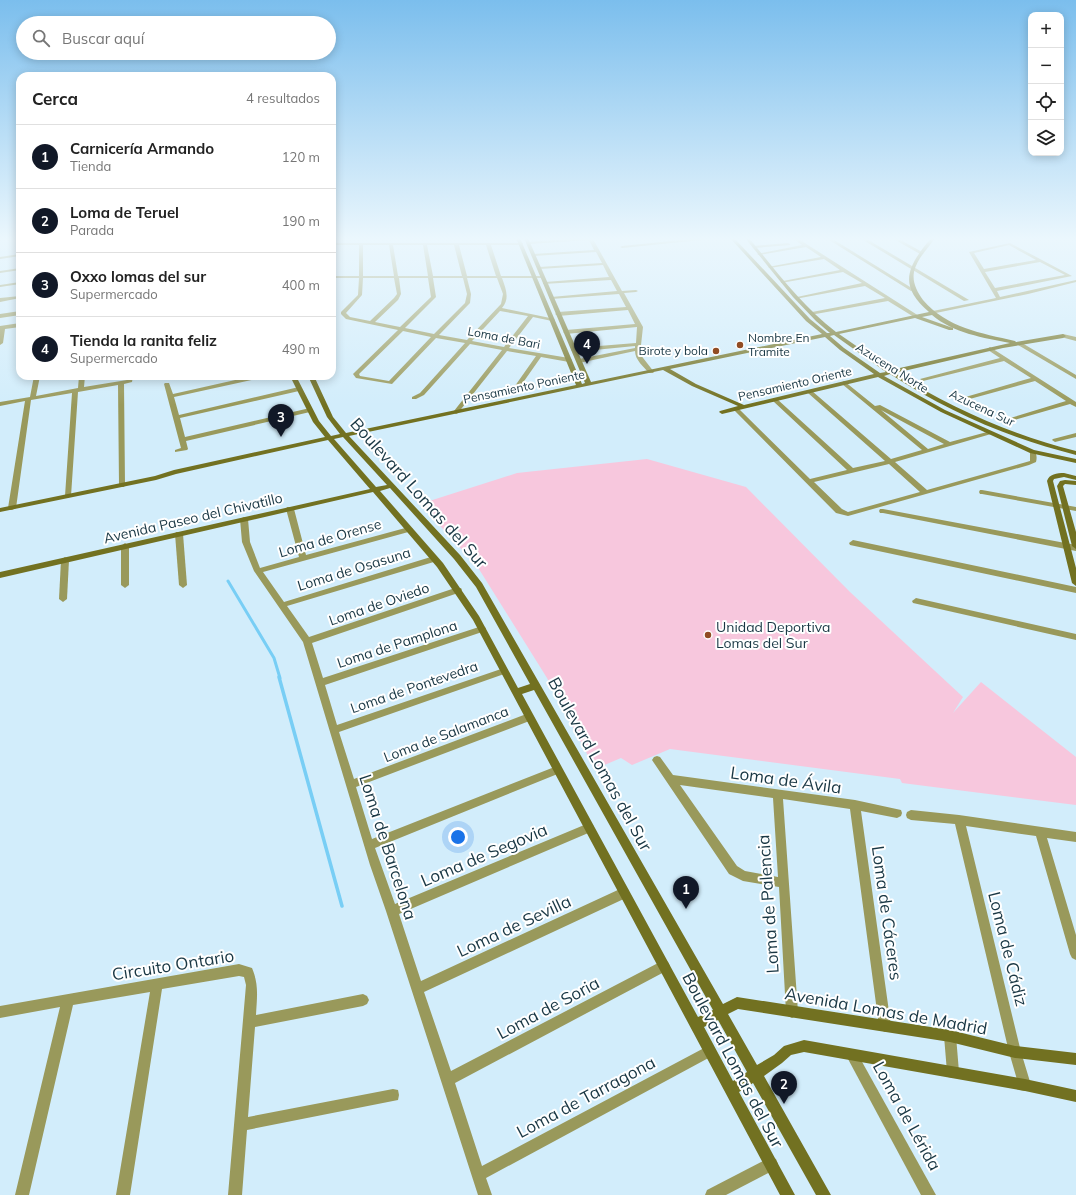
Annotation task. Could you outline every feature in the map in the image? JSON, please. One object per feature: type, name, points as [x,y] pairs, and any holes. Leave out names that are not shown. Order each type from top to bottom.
[{"type":"street","name":"Loma de Bari","points":[[360,294],[343,313],[343,315],[348,318],[469,343],[569,360]]},
{"type":"street","points":[[371,322],[399,294]]},
{"type":"street","points":[[433,294],[434,297],[356,374],[358,377],[390,383],[469,299],[468,294]]},
{"type":"street","points":[[414,398],[422,394],[499,309],[505,298],[504,294]]},
{"type":"street","points":[[542,294],[580,387]]},
{"type":"street","points":[[549,294],[589,385]]},
{"type":"street","points":[[551,298],[600,294]]},
{"type":"street","points":[[621,294],[640,327],[638,347],[639,358],[651,372]]},
{"type":"street","name":"Azucena Norte","points":[[784,294],[824,335],[847,353],[879,375],[924,401],[1032,452],[1076,461]]},
{"type":"street","name":"Azucena Sur","points":[[793,294],[812,314],[835,333],[890,373],[953,408],[1008,433],[1042,445],[1076,453]]},
{"type":"street","points":[[797,298],[818,294]]},
{"type":"street","points":[[881,294],[916,316],[962,334],[1002,346]]},
{"type":"street","points":[[916,294],[925,306],[947,322],[966,331],[982,336],[1020,344],[1076,377]]},
{"type":"street","points":[[956,294],[966,300]]},
{"type":"street","points":[[996,294],[999,299]]},
{"type":"street","name":"Pensamiento Poniente","points":[[329,438],[1024,294]]},
{"type":"street","points":[[0,300],[16,298]]},
{"type":"street","points":[[812,314],[889,299]]},
{"type":"street","points":[[558,314],[629,308]]},
{"type":"street","points":[[499,309],[552,319]]},
{"type":"street","points":[[0,316],[16,314]]},
{"type":"street","points":[[456,412],[532,315]]},
{"type":"street","points":[[566,332],[638,325]]},
{"type":"street","points":[[0,343],[2,328],[16,326]]},
{"type":"street","name":"Pensamiento Oriente","points":[[722,412],[1002,346],[1063,336],[1076,339]]},
{"type":"street","points":[[574,350],[638,347]]},
{"type":"street","points":[[579,361],[638,347]]},
{"type":"street","points":[[990,349],[1073,403]]},
{"type":"street","points":[[513,393],[539,356]]},
{"type":"street","points":[[923,379],[1004,359]]},
{"type":"street","points":[[1065,370],[1076,368]]},
{"type":"street","points":[[665,369],[694,385],[744,407]]},
{"type":"street","points":[[964,399],[1036,379]]},
{"type":"street","points":[[12,508],[30,399],[35,380]]},
{"type":"street","points":[[68,496],[78,390],[81,380]]},
{"type":"street","points":[[0,404],[121,383],[130,380]]},
{"type":"street","points":[[170,396],[244,380]]},
{"type":"street","name":"Boulevard Lomas del Sur","points":[[295,380],[316,422],[434,558],[458,590],[482,629],[788,1195]]},
{"type":"street","name":"Boulevard Lomas del Sur","points":[[313,380],[330,417],[344,435],[457,557],[479,585],[824,1195]]},
{"type":"street","points":[[121,383],[122,485]]},
{"type":"street","points":[[167,384],[185,449],[177,452]]},
{"type":"street","points":[[844,384],[926,450]]},
{"type":"street","points":[[176,417],[299,389]]},
{"type":"street","points":[[810,392],[925,492]]},
{"type":"street","points":[[862,398],[949,444]]},
{"type":"street","points":[[775,400],[851,470]]},
{"type":"street","points":[[1009,420],[1073,403]]},
{"type":"street","points":[[736,409],[844,514],[1027,464],[1033,462],[1034,458],[1032,452]]},
{"type":"street","points":[[182,440],[310,410]]},
{"type":"street","points":[[809,481],[889,462],[926,450],[989,433]]},
{"type":"street","points":[[1055,440],[1076,435]]},
{"type":"street","points":[[0,510],[156,478],[174,472],[329,438]]},
{"type":"street","points":[[1076,478],[1062,475],[1051,478],[1050,481],[1076,583]]},
{"type":"street","points":[[883,511],[1076,547],[1060,486],[1062,483],[1066,482],[1076,483]]},
{"type":"street","name":"Avenida Paseo del Chivatillo","points":[[0,575],[391,486]]},
{"type":"street","points":[[982,492],[1076,509]]},
{"type":"street","points":[[290,509],[303,559]]},
{"type":"street","name":"Loma de Barcelona","points":[[244,519],[246,542],[258,571],[307,641],[369,845],[485,1195]]},
{"type":"street","name":"Loma de Orense","points":[[258,571],[409,529]]},
{"type":"street","points":[[179,534],[183,585]]},
{"type":"street","points":[[853,543],[1076,590]]},
{"type":"street","points":[[125,546],[125,585]]},
{"type":"street","name":"Loma de Osasuna","points":[[282,605],[434,558]]},
{"type":"street","points":[[63,599],[64,560]]},
{"type":"street","name":"Loma de Oviedo","points":[[307,641],[458,590]]},
{"type":"street","points":[[916,602],[1076,637]]},
{"type":"street","name":"Loma de Pamplona","points":[[320,683],[482,629]]},
{"type":"street","name":"Loma de Pontevedra","points":[[334,730],[504,671]]},
{"type":"street","points":[[516,693],[536,685]]},
{"type":"street","name":"Loma de Salamanca","points":[[351,785],[529,717]]},
{"type":"street","points":[[657,760],[733,870],[743,876],[784,883]]},
{"type":"street","points":[[369,845],[557,770]]},
{"type":"street","name":"Loma de Ávila","points":[[670,780],[854,805],[897,813]]},
{"type":"street","name":"Loma de Palencia","points":[[778,794],[792,1012]]},
{"type":"street","name":"Loma de Cáceres","points":[[854,805],[885,1026]]},
{"type":"street","points":[[911,815],[959,820],[1076,837]]},
{"type":"street","name":"Loma de Cádiz","points":[[959,820],[1015,1052],[1025,1085]]},
{"type":"street","name":"Loma de Segovia","points":[[392,911],[589,828]]},
{"type":"street","points":[[1040,831],[1076,954]]},
{"type":"street","name":"Loma de Sevilla","points":[[417,989],[624,893]]},
{"type":"street","name":"Loma de Soria","points":[[447,1080],[664,966]]},
{"type":"street","name":"Circuito Ontario","points":[[0,1012],[239,970],[248,972],[252,985],[250,1022],[235,1195]]},
{"type":"street","points":[[123,1195],[158,984]]},
{"type":"street","points":[[22,1195],[68,1000]]},
{"type":"street","points":[[250,1022],[363,1000]]},
{"type":"street","name":"Avenida Lomas de Madrid","points":[[696,1025],[737,1003],[950,1036],[1015,1052],[1076,1059]]},
{"type":"street","points":[[950,1036],[953,1072]]},
{"type":"street","points":[[731,1090],[778,1059],[788,1050],[804,1046],[1025,1085],[1076,1096]]},
{"type":"street","name":"Loma de Tarragona","points":[[479,1175],[710,1051]]},
{"type":"street","name":"Loma de Lérida","points":[[852,1055],[929,1195]]},
{"type":"street","points":[[241,1125],[393,1096]]},
{"type":"street","points":[[712,1195],[771,1164]]},
{"type":"shaded area","name":"Unidad Deportiva Lomas del Sur","points":[[647,459],[746,487],[850,592],[963,697],[953,713],[981,682],[1076,757],[1076,805],[902,783],[900,779],[670,749],[632,765],[621,758],[595,769],[547,678],[477,566],[420,504],[517,473]]},
{"type":"waterway","points":[[228,581],[274,658],[280,678]]},
{"type":"waterway","points":[[279,677],[342,906]]},
{"type":"place","name":"Nombre En Tramite","points":[[740,345]]},
{"type":"place","name":"Birote y bola","points":[[716,351]]},
{"type":"place","name":"Tienda la ranita feliz","points":[[587,364]]},
{"type":"place","name":"Oxxo lomas del sur","points":[[281,437]]},
{"type":"place","name":"Unidad Deportiva Lomas del Sur","points":[[708,635]]},
{"type":"place","name":"Carnicería Armando","points":[[686,909]]},
{"type":"place","name":"Loma de Teruel","points":[[784,1104]]}]
